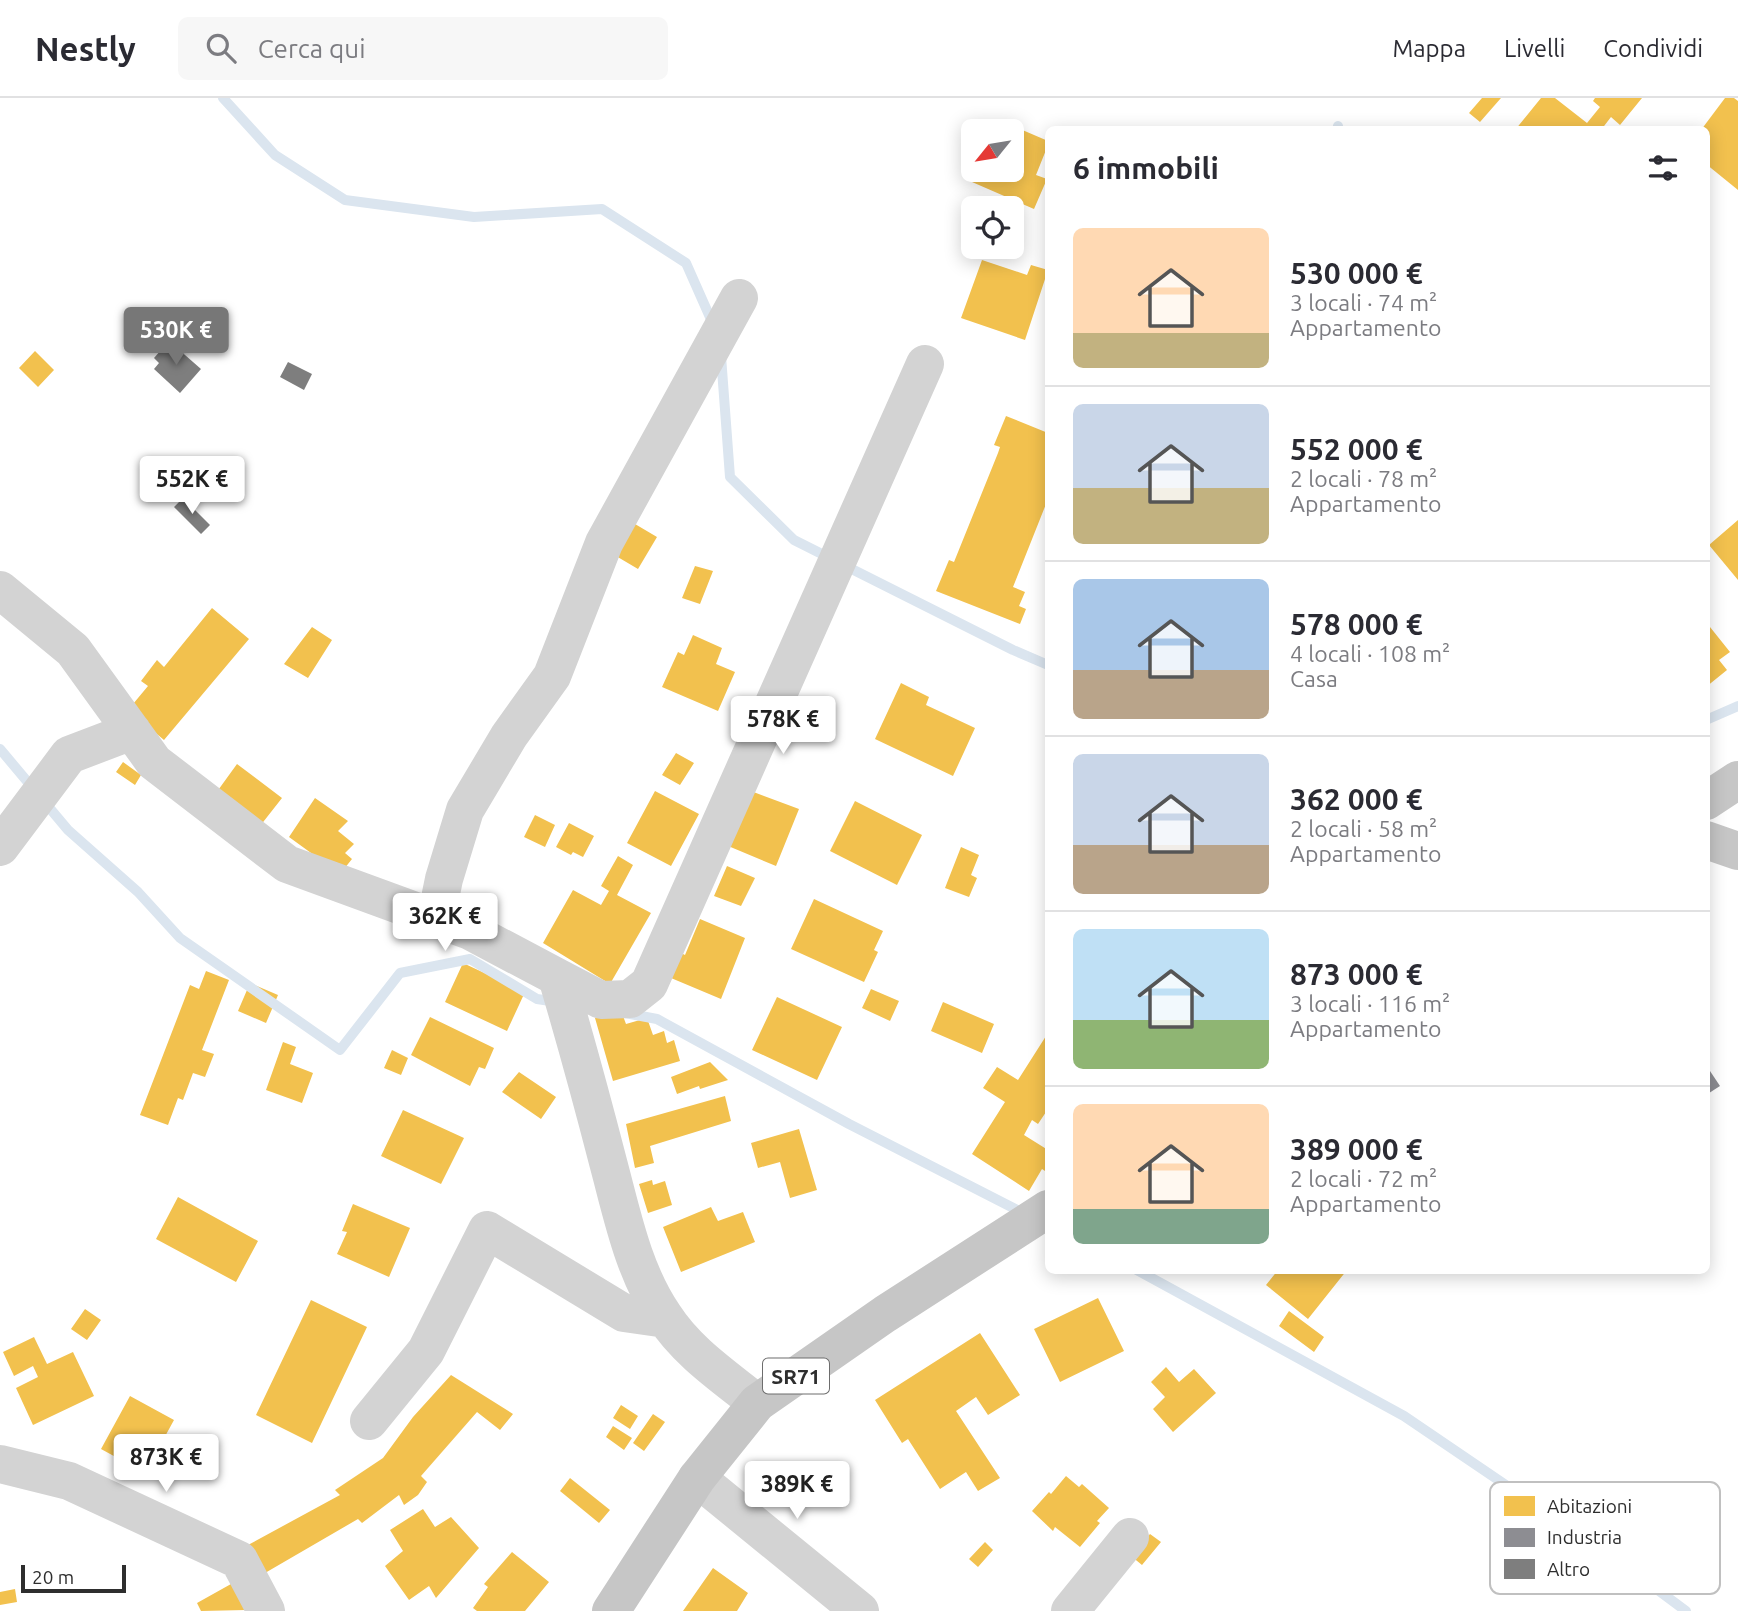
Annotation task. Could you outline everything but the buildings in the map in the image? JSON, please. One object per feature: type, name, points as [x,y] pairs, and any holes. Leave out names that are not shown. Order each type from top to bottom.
[{"type":"main road","points":[[1710,798],[1738,780]]},
{"type":"main road","points":[[1710,841],[1738,851]]},
{"type":"main road","name":"SR71","points":[[611,1611],[697,1478],[757,1403],[885,1314],[1045,1211]]},
{"type":"street","points":[[436,918],[444,879],[465,810],[509,736],[552,676],[604,543],[739,298]]},
{"type":"street","points":[[0,590],[74,650],[154,762],[287,864],[470,930],[601,1000],[630,999],[649,984],[925,364]]},
{"type":"street","points":[[0,847],[68,755],[132,731]]},
{"type":"street","points":[[557,976],[627,1233],[649,1293],[666,1319],[696,1354],[757,1403]]},
{"type":"street","points":[[369,1421],[426,1351],[487,1230],[624,1313],[666,1319]]},
{"type":"street","points":[[0,1464],[69,1481],[239,1560],[266,1611]]},
{"type":"street","points":[[697,1478],[860,1611]]},
{"type":"street","points":[[1070,1611],[1130,1537]]},
{"type":"waterway","points":[[223,98],[275,155],[345,200],[474,217],[602,209],[686,263],[713,324]]},
{"type":"waterway","points":[[721,356],[730,477],[794,540],[1045,664]]},
{"type":"waterway","points":[[1710,718],[1738,706]]},
{"type":"waterway","points":[[0,749],[68,830],[138,892],[180,938],[340,1050],[400,973],[470,959],[537,999],[557,1002]]},
{"type":"waterway","points":[[625,1013],[657,1019],[849,1124],[1025,1214]]},
{"type":"waterway","points":[[1144,1274],[1404,1416],[1501,1482]]},
{"type":"waterway","points":[[1663,1594],[1686,1611]]}]
